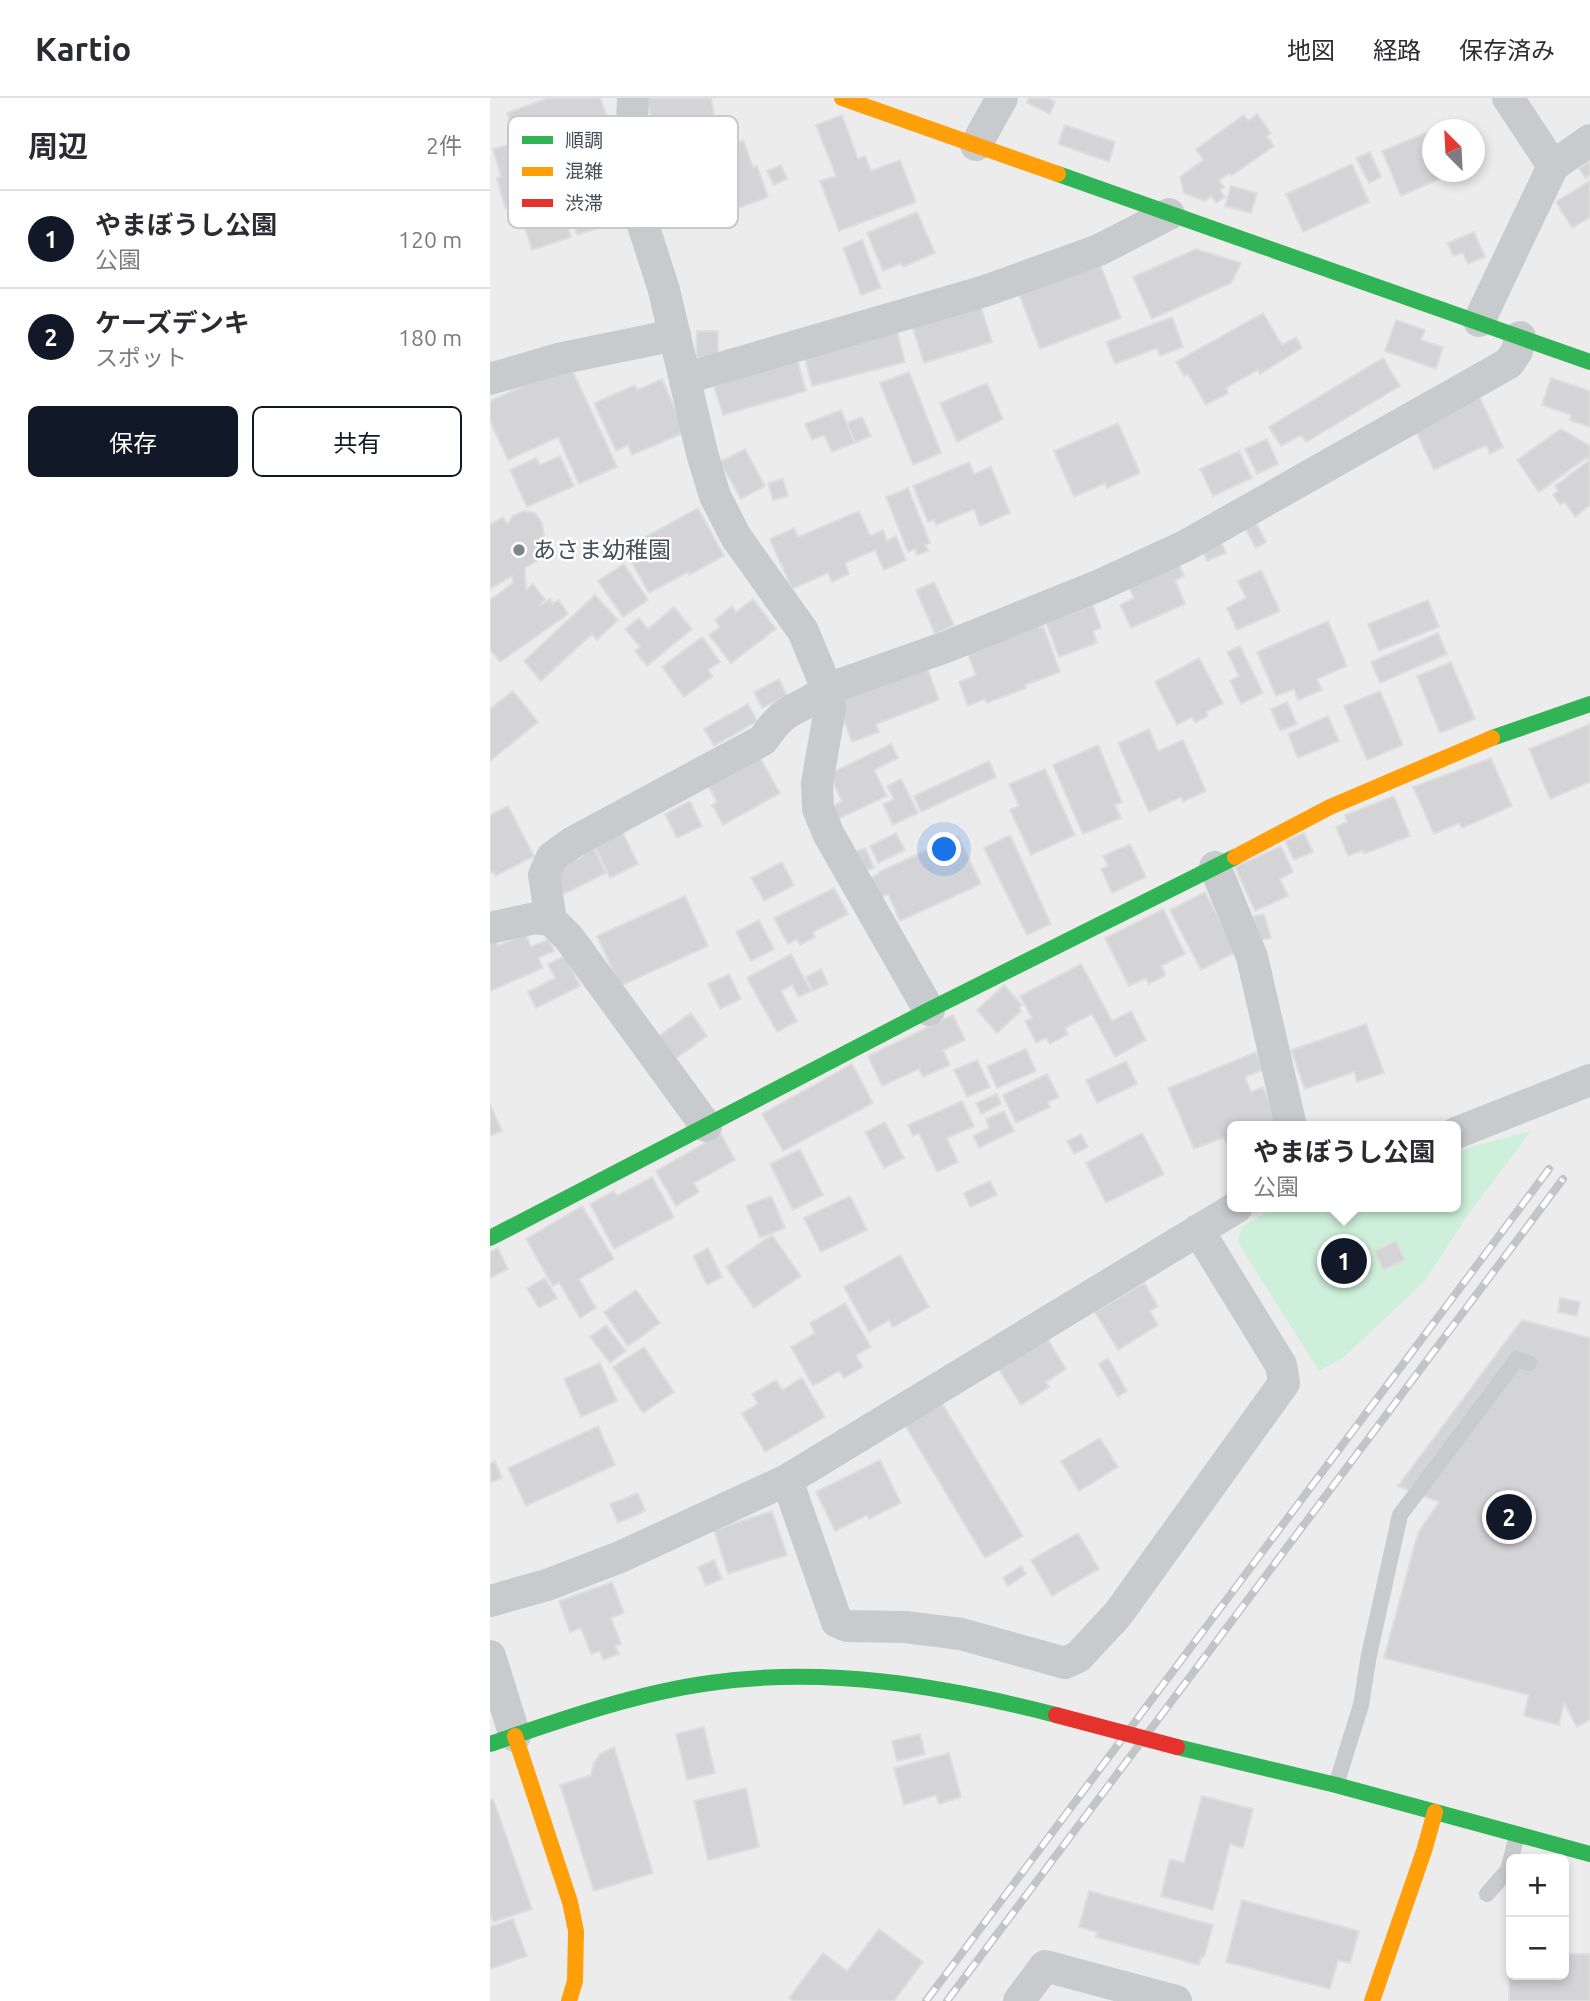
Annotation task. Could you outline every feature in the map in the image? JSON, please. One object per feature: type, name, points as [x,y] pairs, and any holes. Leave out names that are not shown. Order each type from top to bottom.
[{"type":"street","points":[[632,116],[633,98]]},
{"type":"street","points":[[842,98],[1590,362]]},
{"type":"street","points":[[976,145],[1002,98]]},
{"type":"street","points":[[1508,98],[1553,166]]},
{"type":"street","points":[[1479,321],[1553,166],[1590,140]]},
{"type":"street","points":[[685,378],[985,291],[1099,250],[1169,214]]},
{"type":"street","points":[[644,228],[664,290],[702,453],[715,496],[736,537],[803,631],[827,689],[830,709],[817,783],[818,808],[829,835],[929,1010]]},
{"type":"street","points":[[490,379],[558,359],[675,335]]},
{"type":"street","points":[[706,1126],[569,938],[551,920],[544,875],[552,858],[573,842],[762,740],[775,723],[788,713],[813,701],[827,689],[946,647],[1100,585],[1185,546],[1509,363],[1517,351],[1520,337]]},
{"type":"street","points":[[490,1238],[929,1010],[1330,807],[1482,742],[1590,704]]},
{"type":"street","points":[[1215,867],[1252,957],[1290,1121]]},
{"type":"street","points":[[490,928],[536,918],[551,920]]},
{"type":"street","points":[[1461,1131],[1590,1080]]},
{"type":"street","points":[[490,1601],[547,1584],[620,1557],[788,1480],[1229,1212]]},
{"type":"street","points":[[788,1480],[837,1622],[847,1626],[905,1627],[961,1634],[1065,1663],[1078,1657],[1118,1614],[1284,1383],[1281,1365],[1198,1230]]},
{"type":"street","points":[[490,1656],[507,1705],[503,1740],[570,1902],[577,1954],[575,1981],[569,2001]]},
{"type":"street","points":[[503,1740],[626,1702],[714,1682],[827,1678],[949,1689],[1336,1785],[1590,1854]]},
{"type":"street","points":[[1372,2001],[1424,1851],[1434,1812]]},
{"type":"street","points":[[1018,2001],[1045,1966],[1176,2001]]},
{"type":"lane","points":[[1336,1785],[1361,1705],[1400,1515],[1517,1359],[1529,1363]]},
{"type":"lane","points":[[1487,1894],[1508,1870],[1517,1833]]},
{"type":"green space","points":[[1531,1131],[1468,1215],[1424,1282],[1344,1357],[1319,1371],[1237,1241],[1242,1227],[1267,1212],[1461,1212],[1461,1152]]},
{"type":"building","points":[[548,98],[600,98],[607,116],[508,116],[507,113]]},
{"type":"building","points":[[647,98],[711,98],[714,116],[651,116]]},
{"type":"building","points":[[1029,98],[1048,98],[1055,102],[1050,114],[1027,103]]},
{"type":"building","points":[[1257,114],[1271,133],[1267,136],[1274,146],[1231,176],[1230,173],[1219,180],[1224,187],[1220,190],[1225,197],[1216,203],[1211,196],[1205,201],[1184,193],[1180,177],[1203,160],[1196,149],[1244,115],[1248,121]]},
{"type":"building","points":[[842,115],[858,159],[865,156],[871,171],[900,160],[916,202],[839,231],[820,181],[836,176],[816,125]]},
{"type":"building","points":[[1065,125],[1115,142],[1109,162],[1058,144]]},
{"type":"building","points":[[1422,134],[1422,182],[1433,182],[1401,196],[1382,151]]},
{"type":"building","points":[[743,140],[753,167],[757,166],[768,197],[738,208],[738,142]]},
{"type":"building","points":[[508,145],[508,207],[505,208],[497,178],[501,177],[493,149]]},
{"type":"building","points":[[1370,152],[1381,177],[1369,183],[1356,158]]},
{"type":"building","points":[[1590,160],[1590,175],[1586,178],[1579,169]]},
{"type":"building","points":[[1352,164],[1369,202],[1303,232],[1286,194]]},
{"type":"building","points":[[781,165],[787,179],[774,185],[767,171]]},
{"type":"building","points":[[1590,181],[1590,217],[1572,228],[1556,202]]},
{"type":"building","points":[[1231,186],[1257,193],[1251,213],[1225,206]]},
{"type":"building","points":[[917,212],[935,253],[903,267],[901,263],[883,271],[867,233]]},
{"type":"building","points":[[525,228],[568,228],[571,237],[532,250]]},
{"type":"building","points":[[575,228],[599,228],[577,235]]},
{"type":"building","points":[[1474,232],[1485,257],[1468,264],[1463,253],[1453,256],[1447,243]]},
{"type":"building","points":[[862,240],[881,288],[861,295],[843,248]]},
{"type":"building","points":[[1196,249],[1241,263],[1231,283],[1152,319],[1133,277]]},
{"type":"building","points":[[1100,264],[1121,318],[1040,349],[1019,294]]},
{"type":"building","points":[[979,301],[992,342],[924,363],[911,323]]},
{"type":"building","points":[[1263,313],[1282,345],[1296,337],[1302,348],[1260,374],[1258,370],[1226,388],[1228,393],[1206,405],[1188,374],[1184,376],[1176,362]]},
{"type":"building","points":[[1172,317],[1183,347],[1160,356],[1157,348],[1115,364],[1106,342]]},
{"type":"building","points":[[1396,320],[1425,330],[1421,340],[1443,347],[1436,369],[1385,351]]},
{"type":"building","points":[[895,323],[905,362],[812,386],[802,348]]},
{"type":"building","points":[[697,331],[718,331],[718,357],[696,357]]},
{"type":"building","points":[[796,355],[806,391],[723,415],[712,380]]},
{"type":"building","points":[[1383,358],[1400,386],[1306,442],[1301,435],[1281,446],[1269,427]]},
{"type":"building","points":[[570,365],[617,467],[579,484],[558,437],[508,460],[490,421],[490,401]]},
{"type":"building","points":[[909,372],[941,453],[913,465],[880,383]]},
{"type":"building","points":[[1551,378],[1590,391],[1590,427],[1570,420],[1571,415],[1542,405]]},
{"type":"building","points":[[662,379],[678,416],[688,431],[632,455],[628,445],[616,451],[594,403],[635,385],[637,390]]},
{"type":"building","points":[[987,383],[1003,419],[957,442],[940,403]]},
{"type":"building","points":[[1479,396],[1503,447],[1490,454],[1486,445],[1434,470],[1414,427]]},
{"type":"building","points":[[841,410],[855,443],[832,452],[824,435],[812,440],[805,424]]},
{"type":"building","points":[[862,417],[871,436],[855,443],[847,423]]},
{"type":"building","points":[[1118,423],[1140,473],[1107,488],[1105,483],[1074,497],[1054,451]]},
{"type":"building","points":[[1561,429],[1590,446],[1590,460],[1586,458],[1539,492],[1517,460]]},
{"type":"building","points":[[1267,439],[1278,464],[1257,474],[1245,449]]},
{"type":"building","points":[[745,449],[765,486],[741,499],[720,462]]},
{"type":"building","points":[[1239,451],[1252,478],[1213,496],[1200,469]]},
{"type":"building","points":[[560,456],[574,486],[527,507],[510,470],[536,458],[540,465]]},
{"type":"building","points":[[1588,461],[1590,505],[1575,517],[1565,502],[1560,505],[1553,495],[1558,491],[1555,486]]},
{"type":"building","points":[[969,462],[974,474],[991,467],[1010,513],[980,526],[974,509],[936,525],[934,520],[928,522],[913,486]]},
{"type":"building","points":[[783,479],[788,496],[773,500],[768,483]]},
{"type":"building","points":[[908,488],[930,543],[925,545],[928,551],[917,555],[915,549],[908,552],[886,497]]},
{"type":"building","points":[[698,508],[724,556],[649,593],[624,549]]},
{"type":"building","points":[[525,511],[535,513],[542,523],[544,534],[538,545],[545,556],[525,568],[526,590],[533,584],[545,600],[539,606],[550,599],[553,604],[559,600],[568,614],[500,662],[490,649],[490,600],[513,583],[512,576],[490,589],[490,525],[503,517],[507,524],[514,515]]},
{"type":"building","points":[[859,511],[870,536],[883,530],[887,541],[896,536],[906,560],[884,570],[875,550],[845,563],[849,574],[832,582],[828,573],[792,589],[770,539],[794,528],[798,537]]},
{"type":"building","points":[[1253,517],[1266,542],[1256,548],[1242,523]]},
{"type":"building","points":[[1219,537],[1226,553],[1207,561],[1200,546]]},
{"type":"building","points":[[624,564],[648,600],[623,617],[598,581]]},
{"type":"building","points":[[1179,565],[1184,576],[1175,580],[1185,604],[1131,628],[1120,605],[1134,598],[1129,587]]},
{"type":"building","points":[[1261,570],[1280,611],[1237,630],[1227,608],[1246,598],[1238,581]]},
{"type":"building","points":[[934,582],[954,625],[935,634],[916,590]]},
{"type":"building","points":[[595,595],[618,620],[597,640],[592,634],[541,681],[524,661]]},
{"type":"building","points":[[753,599],[776,629],[731,663],[709,635],[720,627],[715,620],[732,606],[736,612]]},
{"type":"building","points":[[1428,600],[1439,627],[1379,651],[1368,624]]},
{"type":"building","points":[[1093,605],[1101,628],[1093,631],[1097,643],[1059,657],[1046,622]]},
{"type":"building","points":[[674,607],[692,629],[647,666],[635,651],[640,647],[625,629],[639,618],[648,629]]},
{"type":"building","points":[[1328,621],[1347,666],[1317,679],[1322,690],[1298,700],[1294,689],[1276,696],[1257,652]]},
{"type":"building","points":[[1038,624],[1040,628],[1043,626],[1060,672],[987,703],[985,699],[968,706],[959,682],[976,675],[968,654]]},
{"type":"building","points":[[1438,633],[1447,654],[1380,683],[1371,662]]},
{"type":"building","points":[[702,637],[720,662],[708,670],[713,676],[684,697],[662,667]]},
{"type":"building","points":[[1240,646],[1263,693],[1241,704],[1230,681],[1239,676],[1227,652]]},
{"type":"building","points":[[1199,658],[1223,703],[1206,712],[1208,716],[1195,723],[1192,717],[1177,725],[1155,682]]},
{"type":"building","points":[[1451,662],[1475,719],[1440,733],[1417,676]]},
{"type":"building","points":[[926,665],[939,700],[876,724],[879,732],[852,742],[836,699]]},
{"type":"building","points":[[779,679],[787,696],[762,708],[754,692]]},
{"type":"building","points":[[513,691],[538,722],[490,761],[490,709]]},
{"type":"building","points":[[1380,691],[1403,745],[1367,760],[1344,706]]},
{"type":"building","points":[[1287,702],[1297,724],[1280,731],[1271,709]]},
{"type":"building","points":[[748,704],[757,721],[714,746],[704,729]]},
{"type":"building","points":[[1328,716],[1339,741],[1298,758],[1288,734]]},
{"type":"building","points":[[1590,724],[1590,782],[1550,799],[1529,749]]},
{"type":"building","points":[[1149,729],[1158,751],[1183,740],[1206,791],[1183,802],[1181,797],[1149,812],[1118,743]]},
{"type":"building","points":[[891,744],[898,758],[874,770],[887,796],[838,819],[832,807],[842,801],[829,774]]},
{"type":"building","points":[[1098,745],[1122,802],[1115,805],[1121,818],[1083,834],[1053,765]]},
{"type":"building","points":[[758,754],[780,793],[723,825],[712,805],[717,802],[707,783]]},
{"type":"building","points":[[1491,758],[1512,806],[1462,828],[1459,823],[1434,834],[1413,787]]},
{"type":"building","points":[[989,761],[996,777],[921,812],[914,796]]},
{"type":"building","points":[[1045,769],[1075,835],[1031,855],[1010,810],[1019,806],[1009,784]]},
{"type":"building","points":[[901,779],[918,813],[893,825],[883,804],[894,799],[887,786]]},
{"type":"building","points":[[1394,796],[1410,836],[1364,854],[1363,850],[1348,856],[1336,827],[1347,822],[1345,815]]},
{"type":"building","points":[[690,801],[702,826],[677,838],[665,814]]},
{"type":"building","points":[[508,806],[534,856],[495,876],[493,872],[490,873],[490,815]]},
{"type":"building","points":[[620,827],[638,864],[610,878],[592,840]]},
{"type":"building","points":[[896,833],[905,850],[878,863],[870,846]]},
{"type":"building","points":[[1304,833],[1313,852],[1294,860],[1285,841]]},
{"type":"building","points":[[1010,835],[1051,924],[1027,935],[984,848]]},
{"type":"building","points":[[958,836],[981,884],[900,921],[888,894],[876,899],[867,880]]},
{"type":"building","points":[[1130,844],[1146,877],[1112,893],[1101,869],[1108,866],[1103,856]]},
{"type":"building","points":[[1281,846],[1293,872],[1280,879],[1288,896],[1255,911],[1235,867]]},
{"type":"building","points":[[593,847],[606,873],[564,894],[552,870],[583,856],[581,853]]},
{"type":"building","points":[[865,848],[874,868],[860,874],[850,854]]},
{"type":"building","points":[[782,862],[794,885],[764,901],[751,878]]},
{"type":"building","points":[[834,888],[848,914],[813,932],[815,937],[800,945],[797,939],[788,944],[774,918]]},
{"type":"building","points":[[1205,892],[1236,952],[1201,970],[1170,910]]},
{"type":"building","points":[[685,896],[708,946],[620,986],[597,936]]},
{"type":"building","points":[[1163,909],[1185,954],[1161,966],[1166,975],[1149,984],[1146,978],[1129,986],[1105,938]]},
{"type":"building","points":[[1264,914],[1271,938],[1261,940],[1253,917]]},
{"type":"building","points":[[759,920],[774,949],[751,961],[736,932]]},
{"type":"building","points":[[526,934],[531,947],[549,939],[554,951],[538,958],[543,968],[490,991],[490,940],[495,938],[498,946]]},
{"type":"building","points":[[791,954],[811,991],[799,997],[792,985],[781,991],[797,1021],[777,1032],[747,978]]},
{"type":"building","points":[[565,956],[580,986],[536,1008],[528,992],[555,978],[548,964]]},
{"type":"building","points":[[1081,964],[1112,1021],[1131,1011],[1146,1040],[1115,1057],[1092,1014],[1065,1028],[1068,1034],[1050,1044],[1046,1038],[1036,1043],[1025,1021],[1032,1018],[1020,996]]},
{"type":"building","points":[[821,969],[828,984],[813,991],[806,977]]},
{"type":"building","points":[[729,974],[741,999],[720,1009],[708,984]]},
{"type":"building","points":[[1004,985],[1022,1005],[1019,1008],[1021,1011],[997,1033],[977,1010]]},
{"type":"building","points":[[691,1013],[707,1036],[672,1061],[656,1038]]},
{"type":"building","points":[[953,1015],[965,1040],[943,1050],[950,1065],[923,1077],[919,1069],[882,1086],[868,1056]]},
{"type":"building","points":[[1366,1024],[1384,1073],[1357,1082],[1354,1072],[1305,1089],[1291,1050]]},
{"type":"building","points":[[1026,1049],[1036,1071],[997,1088],[987,1066]]},
{"type":"building","points":[[1256,1052],[1263,1070],[1245,1077],[1251,1092],[1263,1087],[1277,1120],[1227,1121],[1227,1142],[1224,1137],[1194,1149],[1168,1088]]},
{"type":"building","points":[[977,1060],[990,1087],[967,1097],[954,1070]]},
{"type":"building","points":[[1126,1061],[1137,1084],[1097,1103],[1086,1080]]},
{"type":"building","points":[[852,1064],[873,1103],[783,1151],[762,1114]]},
{"type":"building","points":[[1047,1074],[1059,1097],[1048,1102],[1050,1107],[1016,1123],[1003,1095]]},
{"type":"building","points":[[997,1094],[1001,1104],[981,1114],[976,1103]]},
{"type":"building","points":[[962,1101],[974,1126],[947,1138],[958,1162],[937,1172],[919,1133],[913,1136],[908,1125]]},
{"type":"building","points":[[490,1104],[502,1131],[490,1136]]},
{"type":"building","points":[[1004,1111],[1014,1131],[979,1148],[973,1136],[989,1128],[986,1119]]},
{"type":"building","points":[[885,1122],[904,1158],[884,1168],[865,1132]]},
{"type":"building","points":[[1142,1133],[1164,1174],[1106,1203],[1086,1163]]},
{"type":"building","points":[[721,1134],[735,1160],[694,1183],[699,1192],[676,1206],[656,1171]]},
{"type":"building","points":[[1081,1134],[1088,1147],[1074,1154],[1067,1141]]},
{"type":"building","points":[[800,1149],[823,1195],[793,1210],[770,1164]]},
{"type":"building","points":[[652,1177],[674,1217],[614,1249],[590,1204],[614,1191],[617,1196]]},
{"type":"building","points":[[990,1181],[997,1195],[970,1207],[964,1193]]},
{"type":"building","points":[[771,1196],[785,1228],[760,1238],[746,1206]]},
{"type":"building","points":[[850,1196],[867,1230],[821,1252],[804,1218]]},
{"type":"building","points":[[582,1206],[614,1259],[579,1279],[596,1308],[580,1318],[559,1282],[553,1286],[526,1239]]},
{"type":"building","points":[[772,1235],[801,1276],[754,1308],[726,1267]]},
{"type":"building","points":[[1396,1241],[1405,1260],[1383,1270],[1374,1251]]},
{"type":"building","points":[[498,1248],[508,1269],[490,1278],[490,1252]]},
{"type":"building","points":[[708,1248],[722,1277],[707,1285],[693,1256]]},
{"type":"building","points":[[900,1255],[929,1307],[893,1327],[889,1320],[869,1332],[844,1287]]},
{"type":"building","points":[[545,1278],[557,1298],[539,1308],[527,1288]]},
{"type":"building","points":[[1144,1283],[1158,1306],[1150,1311],[1158,1325],[1118,1350],[1095,1312]]},
{"type":"building","points":[[636,1290],[660,1323],[628,1346],[604,1312]]},
{"type":"building","points":[[1560,1298],[1580,1302],[1577,1316],[1558,1312]]},
{"type":"building","points":[[845,1303],[871,1347],[856,1355],[863,1367],[844,1378],[839,1371],[813,1386],[791,1347],[815,1333],[810,1323]]},
{"type":"building","points":[[1522,1320],[1590,1338],[1590,1720],[1577,1727],[1564,1703],[1559,1725],[1524,1716],[1529,1695],[1384,1658],[1418,1533],[1439,1502],[1398,1486]]},
{"type":"building","points":[[606,1325],[626,1351],[610,1363],[590,1337]]},
{"type":"building","points":[[1047,1338],[1066,1369],[1046,1382],[1049,1387],[1021,1405],[998,1368]]},
{"type":"building","points":[[644,1347],[674,1392],[643,1413],[613,1367]]},
{"type":"building","points":[[1108,1358],[1127,1391],[1118,1397],[1099,1364]]},
{"type":"building","points":[[600,1363],[617,1401],[581,1417],[564,1379]]},
{"type":"building","points":[[802,1378],[825,1417],[765,1452],[742,1413],[758,1404],[752,1394],[776,1380],[782,1390]]},
{"type":"building","points":[[942,1403],[1023,1536],[985,1558],[905,1425]]},
{"type":"building","points":[[598,1426],[615,1465],[526,1506],[508,1468]]},
{"type":"building","points":[[1100,1438],[1118,1467],[1079,1491],[1061,1461]]},
{"type":"building","points":[[880,1460],[901,1503],[869,1519],[867,1515],[835,1531],[816,1492]]},
{"type":"building","points":[[495,1461],[502,1478],[491,1482],[490,1464]]},
{"type":"building","points":[[638,1493],[645,1511],[618,1523],[610,1504]]},
{"type":"building","points":[[772,1511],[787,1555],[728,1574],[714,1530]]},
{"type":"building","points":[[1078,1533],[1099,1569],[1052,1596],[1031,1560]]},
{"type":"building","points":[[714,1560],[722,1579],[706,1586],[698,1567]]},
{"type":"building","points":[[1021,1566],[1026,1574],[1008,1586],[1003,1578]]},
{"type":"building","points":[[612,1582],[624,1613],[611,1618],[621,1644],[615,1646],[619,1654],[603,1660],[600,1651],[591,1654],[581,1628],[570,1632],[559,1601]]},
{"type":"building","points":[[704,1727],[715,1773],[687,1780],[676,1734]]},
{"type":"building","points":[[920,1734],[925,1754],[897,1761],[892,1741]]},
{"type":"building","points":[[614,1747],[653,1873],[594,1891],[560,1785],[591,1775],[600,1754]]},
{"type":"building","points":[[949,1753],[961,1797],[939,1804],[936,1795],[904,1805],[894,1768]]},
{"type":"building","points":[[746,1788],[759,1847],[708,1860],[694,1801]]},
{"type":"building","points":[[1202,1796],[1253,1809],[1243,1848],[1230,1844],[1213,1910],[1161,1896],[1170,1859],[1184,1863]]},
{"type":"building","points":[[493,1799],[532,1909],[493,1922],[490,1913],[490,1800]]},
{"type":"building","points":[[1089,1891],[1213,1925],[1204,1957],[1201,1957],[1199,1965],[1096,1937],[1097,1932],[1079,1927]]},
{"type":"building","points":[[1242,1900],[1359,1931],[1350,1963],[1338,1960],[1330,1989],[1226,1962]]},
{"type":"building","points":[[513,1919],[527,1956],[490,1969],[490,1927]]},
{"type":"building","points":[[879,1929],[923,1962],[894,2001],[794,2001],[789,1998],[823,1953],[847,1971]]},
{"type":"building","points":[[1569,1954],[1590,1954],[1590,2001],[1509,2001],[1509,1980],[1569,1980]]},
{"type":"railway","points":[[926,2001],[1549,1169]]},
{"type":"railway","points":[[947,2001],[1563,1179]]},
{"type":"traffic: fast","points":[[1058,174],[1590,362]]},
{"type":"traffic: fast","points":[[1492,738],[1590,704]]},
{"type":"traffic: fast","points":[[490,1238],[929,1010],[1235,857]]},
{"type":"traffic: fast","points":[[490,1744],[598,1708],[654,1693],[754,1678],[841,1678],[884,1682],[971,1695],[1056,1715]]},
{"type":"traffic: fast","points":[[1177,1747],[1336,1785],[1590,1854]]},
{"type":"traffic: slow","points":[[842,98],[1058,174]]},
{"type":"traffic: slow","points":[[1235,857],[1330,807],[1492,738]]},
{"type":"traffic: slow","points":[[515,1736],[570,1902],[576,1931],[575,1981],[569,2001]]},
{"type":"traffic: slow","points":[[1372,2001],[1435,1812]]},
{"type":"traffic: jam","points":[[1056,1715],[1177,1747]]},
{"type":"place","name":"あさま幼稚園","points":[[519,550]]},
{"type":"place","name":"やまぼうし公園","points":[[1344,1261]]},
{"type":"place","name":"ケーズデンキ","points":[[1509,1517]]}]
